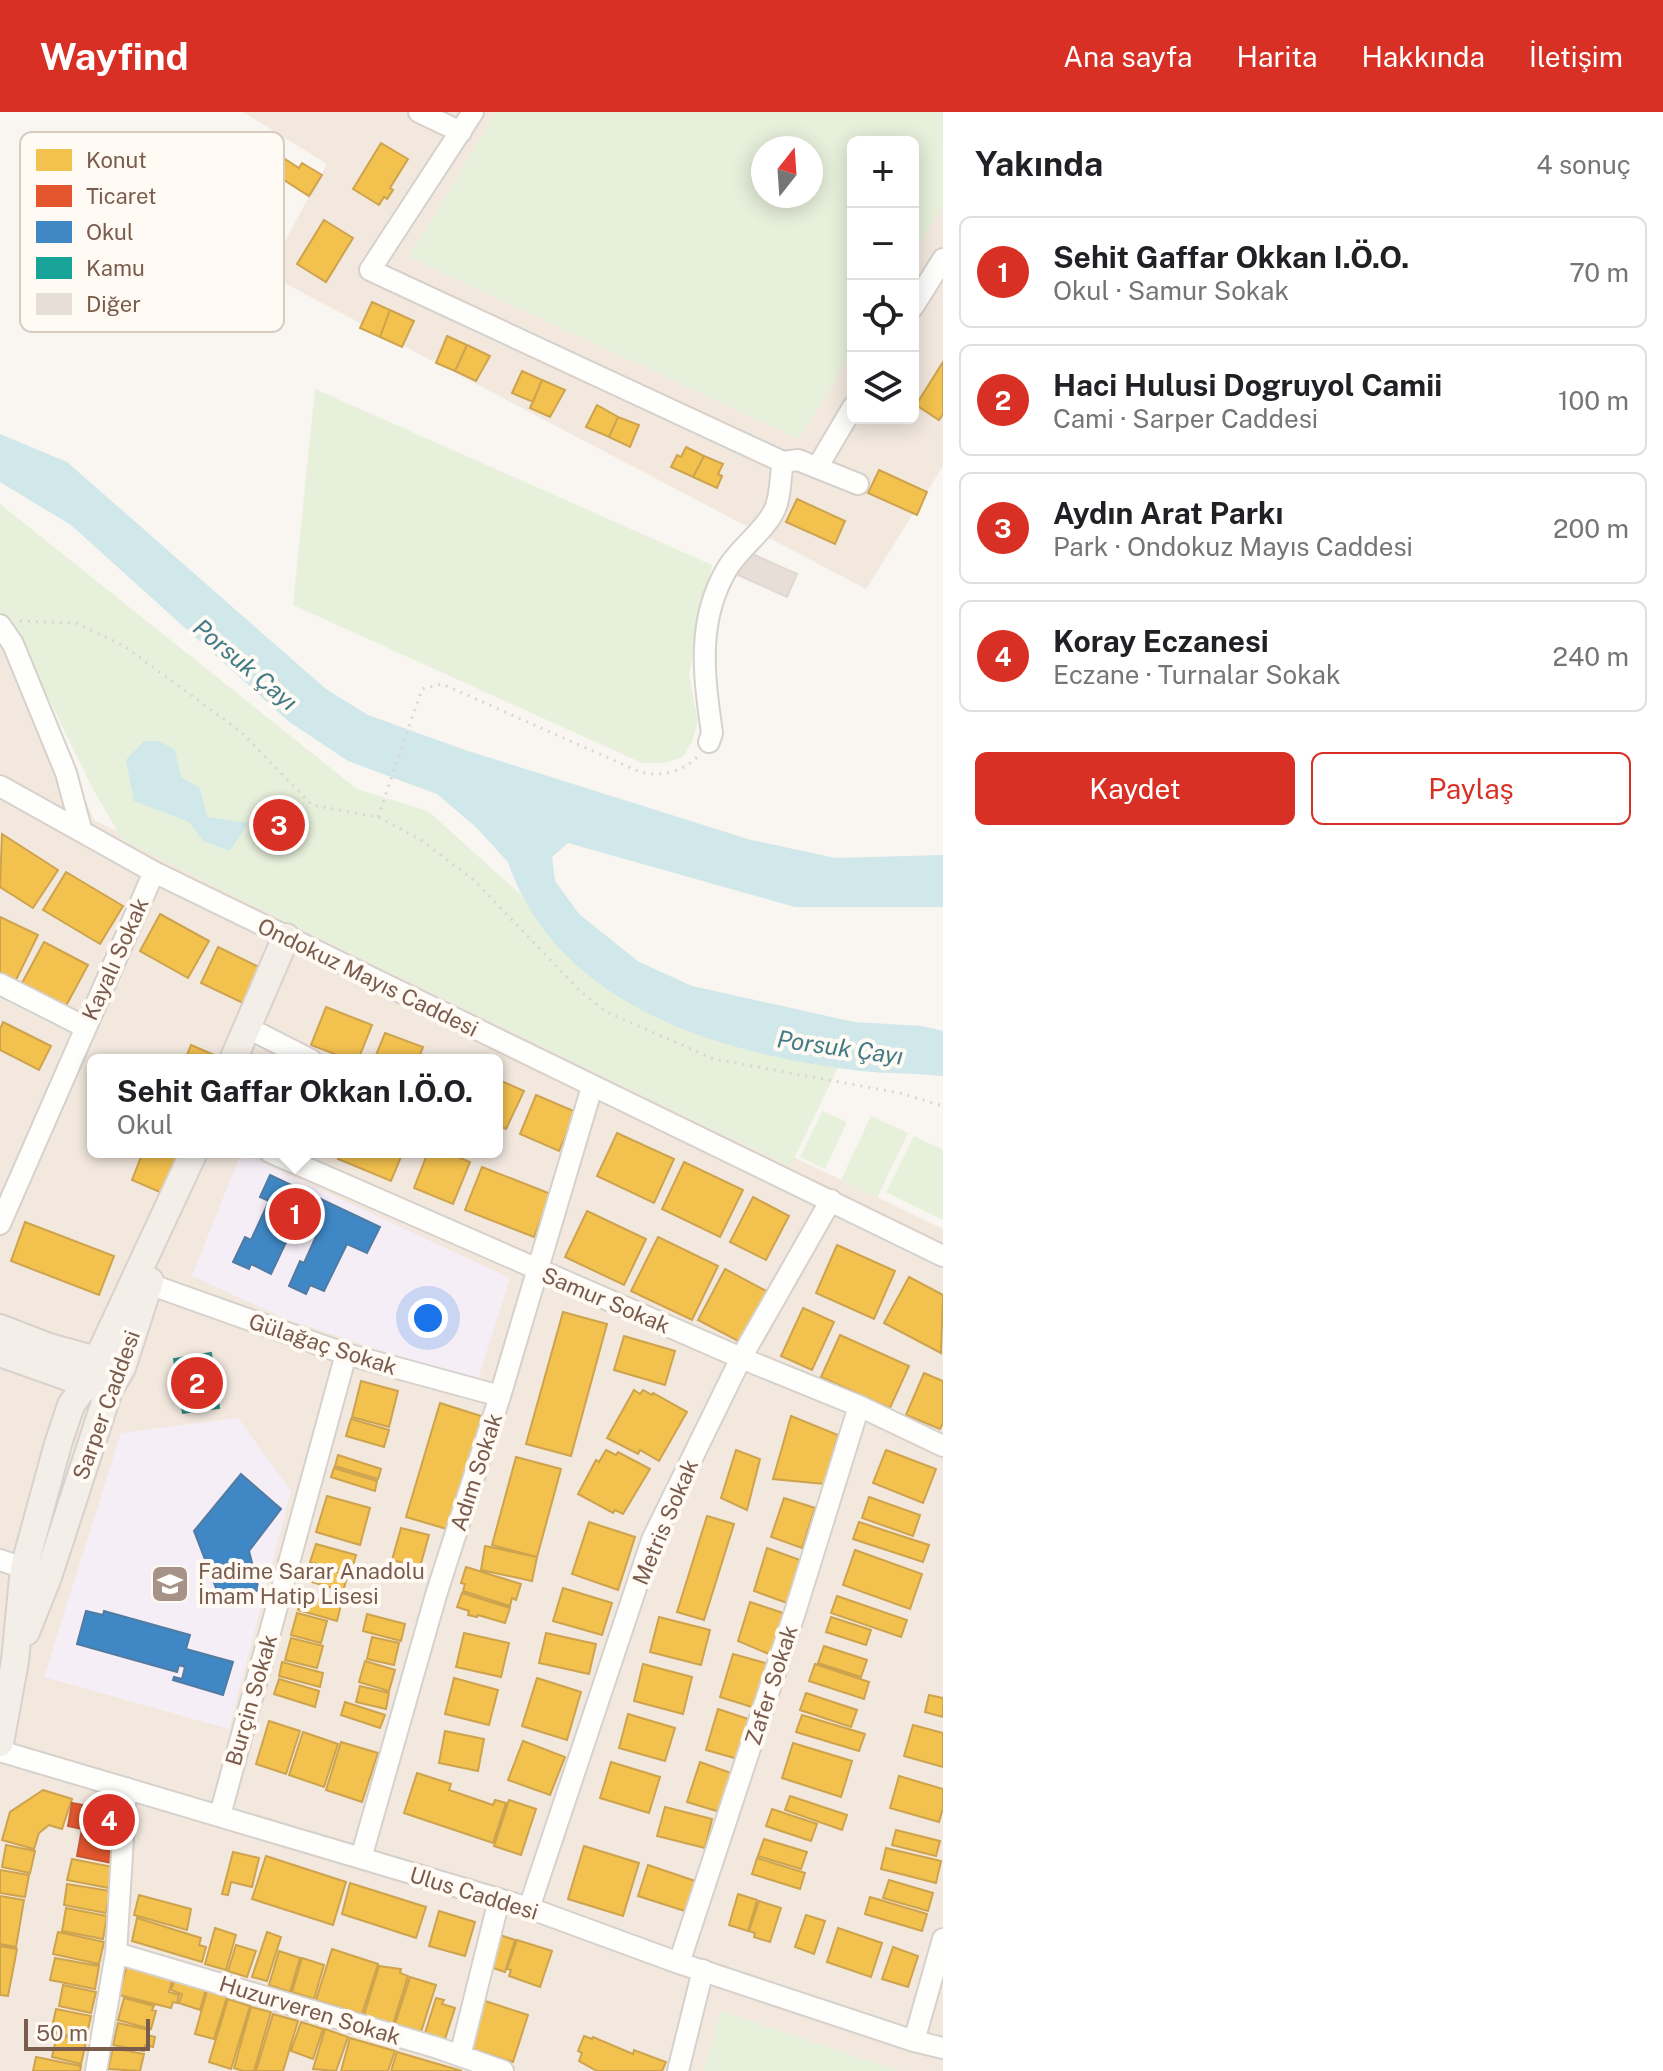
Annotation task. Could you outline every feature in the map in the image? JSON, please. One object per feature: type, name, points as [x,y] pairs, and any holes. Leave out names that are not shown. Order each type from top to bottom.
[{"type":"main road","points":[[252,1054],[292,940]]},
{"type":"main road","points":[[236,1054],[292,940]]},
{"type":"main road","name":"Sarper Caddesi","points":[[104,1375],[191,1158]]},
{"type":"main road","name":"Sarper Caddesi","points":[[0,1743],[15,1661],[24,1568],[71,1405],[104,1375],[205,1158]]},
{"type":"main road","points":[[0,1328],[49,1347],[104,1375]]},
{"type":"main road","points":[[0,1353],[104,1375]]},
{"type":"street","points":[[419,112],[461,132]]},
{"type":"street","points":[[473,112],[370,270],[783,462],[798,460],[858,484]]},
{"type":"street","points":[[919,297],[943,259]]},
{"type":"street","points":[[818,466],[847,417]]},
{"type":"street","points":[[709,742],[712,733],[704,676],[704,636],[711,603],[727,568],[775,510],[783,462]]},
{"type":"street","points":[[8,623],[13,644],[66,773],[81,829]]},
{"type":"street","name":"Ondokuz Mayıs Caddesi","points":[[0,786],[154,872],[943,1256]]},
{"type":"street","name":"Kayalı Sokak","points":[[0,1224],[9,1175],[85,1027],[154,872]]},
{"type":"street","points":[[0,984],[85,1027]]},
{"type":"street","points":[[260,1034],[299,1054]]},
{"type":"street","name":"Adım Sokak","points":[[361,1858],[436,1595],[500,1396],[592,1087]]},
{"type":"street","name":"Samur Sokak","points":[[284,1158],[741,1358],[859,1406],[943,1446]]},
{"type":"street","name":"Metris Sokak","points":[[529,1908],[652,1540],[741,1358],[831,1200]]},
{"type":"street","name":"Gülağaç Sokak","points":[[149,1284],[346,1354],[500,1396]]},
{"type":"street","name":"Burçin Sokak","points":[[220,1815],[346,1354]]},
{"type":"street","name":"Zafer Sokak","points":[[679,1963],[795,1612],[859,1406]]},
{"type":"street","name":"Ulus Caddesi","points":[[0,1751],[529,1908],[679,1963],[943,2048]]},
{"type":"street","points":[[96,2071],[116,1953],[126,1788]]},
{"type":"street","points":[[460,2056],[499,1900]]},
{"type":"street","points":[[914,2041],[943,1939]]},
{"type":"street","name":"Huzurveren Sokak","points":[[116,1953],[503,2071]]},
{"type":"street","points":[[678,2071],[703,1970]]},
{"type":"path","points":[[8,623],[76,623],[124,646],[240,731],[312,805],[378,817],[421,840],[475,881],[579,990],[606,1012],[714,1059],[900,1093],[943,1106]]},
{"type":"path","points":[[378,817],[422,689],[442,684],[640,772],[655,775],[690,764],[709,742]]},
{"type":"shaded area","points":[[243,112],[943,112],[943,466],[866,589],[284,283],[284,243],[327,164],[284,137],[284,132],[275,132]]},
{"type":"shaded area","points":[[0,592],[94,820],[943,1229],[943,2071],[0,2071]]},
{"type":"shaded area","points":[[239,1158],[252,1158],[510,1278],[477,1382],[286,1319],[192,1276]]},
{"type":"shaded area","name":"Fadime Sarar Anadolu İmam Hatip Lisesi","points":[[238,1418],[291,1491],[229,1729],[44,1677],[121,1433]]},
{"type":"green space","points":[[496,112],[943,112],[943,206],[919,244],[919,136],[847,136],[847,361],[799,439],[409,257]]},
{"type":"green space","points":[[315,389],[712,565],[689,675],[698,721],[692,742],[683,757],[664,763],[642,763],[293,605]]},
{"type":"green space","points":[[0,504],[357,789],[428,811],[519,893],[596,977],[706,1031],[840,1063],[790,1167],[122,839],[93,789],[18,636],[0,616]]},
{"type":"green space","points":[[822,1111],[847,1122],[825,1169],[800,1157]]},
{"type":"green space","points":[[871,1116],[908,1133],[877,1198],[841,1180]]},
{"type":"green space","points":[[914,1136],[943,1150],[943,1220],[886,1192]]},
{"type":"green space","points":[[721,2011],[900,2071],[704,2071]]},
{"type":"water","points":[[0,434],[67,462],[326,689],[368,715],[465,750],[751,840],[835,858],[943,855],[943,907],[795,907],[568,843],[552,857],[555,881],[579,914],[639,962],[692,986],[854,1022],[922,1026],[943,1031],[943,1049],[852,1044],[696,1009],[647,988],[589,952],[477,828],[437,794],[348,761],[288,721],[71,525],[0,482]]},
{"type":"water","points":[[144,741],[159,741],[175,750],[181,777],[200,788],[207,817],[248,823],[230,851],[203,841],[189,822],[134,801],[126,760]]},
{"type":"building: Konut","points":[[381,143],[408,159],[390,188],[393,190],[379,205],[353,189]]},
{"type":"building: Konut","points":[[284,161],[299,168],[302,163],[322,175],[309,196],[284,180]]},
{"type":"building: Konut","points":[[324,220],[353,238],[326,282],[297,264]]},
{"type":"building: Konut","points":[[372,302],[390,310],[380,337],[360,328]]},
{"type":"building: Konut","points":[[390,310],[414,321],[402,347],[380,337]]},
{"type":"building: Konut","points":[[447,336],[467,345],[455,371],[436,363]]},
{"type":"building: Konut","points":[[467,345],[490,356],[476,381],[455,371]]},
{"type":"building: Konut","points":[[943,362],[943,414],[939,420],[919,407],[919,400]]},
{"type":"building: Konut","points":[[522,371],[542,380],[533,402],[512,393]]},
{"type":"building: Konut","points":[[542,380],[565,390],[550,417],[530,408]]},
{"type":"building: Konut","points":[[597,405],[618,417],[609,437],[586,427]]},
{"type":"building: Konut","points":[[618,417],[639,425],[630,447],[609,437]]},
{"type":"building: Konut","points":[[686,447],[704,456],[693,477],[671,467]]},
{"type":"building: Konut","points":[[704,456],[723,464],[718,474],[722,476],[717,488],[693,477]]},
{"type":"building: Konut","points":[[879,470],[927,492],[917,515],[868,493]]},
{"type":"building: Konut","points":[[797,499],[845,521],[835,544],[786,522]]},
{"type":"building: Konut","points":[[2,834],[58,870],[33,908],[0,887]]},
{"type":"building: Konut","points":[[66,872],[123,906],[100,944],[43,910]]},
{"type":"building: Konut","points":[[160,914],[209,941],[188,978],[140,951]]},
{"type":"building: Konut","points":[[0,917],[38,935],[16,980],[0,972]]},
{"type":"building: Konut","points":[[44,942],[88,965],[66,1006],[22,983]]},
{"type":"building: Konut","points":[[218,947],[263,969],[245,1004],[201,983]]},
{"type":"building: Konut","points":[[326,1007],[372,1025],[360,1054],[334,1054],[311,1045]]},
{"type":"building: Konut","points":[[3,1022],[51,1046],[39,1070],[0,1050]]},
{"type":"building: Konut","points":[[385,1033],[423,1047],[420,1054],[376,1054]]},
{"type":"building: Konut","points":[[191,1045],[212,1054],[187,1054]]},
{"type":"building: Konut","points":[[503,1082],[524,1091],[506,1129],[503,1128]]},
{"type":"building: Konut","points":[[536,1095],[576,1112],[559,1151],[520,1134]]},
{"type":"building: Konut","points":[[617,1133],[674,1159],[654,1203],[597,1176]]},
{"type":"building: Konut","points":[[141,1158],[177,1158],[162,1193],[132,1180]]},
{"type":"building: Konut","points":[[338,1158],[401,1158],[391,1181]]},
{"type":"building: Konut","points":[[426,1158],[460,1158],[470,1162],[453,1204],[414,1188]]},
{"type":"building: Konut","points":[[684,1162],[743,1190],[720,1237],[662,1209]]},
{"type":"building: Konut","points":[[482,1167],[551,1194],[534,1237],[465,1210]]},
{"type":"building: Konut","points":[[753,1197],[789,1216],[766,1260],[730,1242]]},
{"type":"building: Konut","points":[[587,1211],[646,1239],[624,1285],[565,1257]]},
{"type":"building: Konut","points":[[25,1222],[114,1256],[99,1295],[11,1261]]},
{"type":"building: Konut","points":[[658,1237],[718,1266],[692,1320],[631,1291]]},
{"type":"building: Konut","points":[[837,1245],[895,1271],[874,1319],[816,1293]]},
{"type":"building: Konut","points":[[725,1269],[770,1293],[744,1344],[698,1320]]},
{"type":"building: Konut","points":[[909,1277],[943,1295],[941,1353],[884,1323]]},
{"type":"building: Konut","points":[[803,1308],[834,1322],[812,1370],[781,1356]]},
{"type":"building: Konut","points":[[563,1312],[607,1324],[571,1456],[526,1444]]},
{"type":"building: Konut","points":[[840,1335],[909,1366],[890,1408],[821,1377]]},
{"type":"building: Konut","points":[[624,1336],[675,1351],[665,1385],[614,1370]]},
{"type":"building: Konut","points":[[924,1373],[943,1381],[943,1423],[940,1429],[906,1415]]},
{"type":"building: Konut","points":[[361,1381],[398,1391],[389,1427],[352,1417]]},
{"type":"building: Konut","points":[[634,1390],[640,1394],[643,1390],[653,1393],[687,1412],[659,1461],[607,1438]]},
{"type":"building: Konut","points":[[440,1403],[484,1417],[450,1530],[406,1517]]},
{"type":"building: Konut","points":[[791,1416],[838,1435],[824,1484],[773,1479]]},
{"type":"building: Konut","points":[[351,1419],[389,1430],[384,1447],[346,1436]]},
{"type":"building: Konut","points":[[606,1450],[616,1455],[618,1452],[650,1469],[623,1514],[615,1510],[613,1513],[578,1494],[596,1460],[599,1462]]},
{"type":"building: Konut","points":[[736,1450],[760,1459],[747,1510],[721,1498]]},
{"type":"building: Konut","points":[[886,1450],[936,1469],[923,1503],[873,1483]]},
{"type":"building: Konut","points":[[338,1455],[381,1469],[378,1479],[335,1466]]},
{"type":"building: Konut","points":[[516,1457],[561,1469],[537,1557],[492,1545]]},
{"type":"building: Konut","points":[[334,1468],[377,1481],[375,1491],[331,1477]]},
{"type":"building: Konut","points":[[327,1496],[370,1508],[360,1545],[316,1532]]},
{"type":"building: Konut","points":[[869,1497],[920,1515],[913,1536],[862,1518]]},
{"type":"building: Konut","points":[[784,1498],[815,1508],[802,1548],[771,1537]]},
{"type":"building: Konut","points":[[707,1516],[734,1524],[704,1620],[677,1612]]},
{"type":"building: Konut","points":[[589,1522],[635,1537],[618,1590],[572,1574]]},
{"type":"building: Konut","points":[[859,1522],[929,1545],[923,1562],[853,1539]]},
{"type":"building: Konut","points":[[401,1528],[429,1535],[420,1567],[392,1560]]},
{"type":"building: Konut","points":[[316,1544],[356,1555],[351,1573],[310,1562]]},
{"type":"building: Konut","points":[[485,1546],[537,1557],[532,1581],[481,1570]]},
{"type":"building: Konut","points":[[767,1548],[800,1560],[787,1603],[754,1591]]},
{"type":"building: Konut","points":[[855,1550],[922,1574],[910,1609],[843,1585]]},
{"type":"building: Konut","points":[[310,1564],[348,1575],[343,1591],[305,1580]]},
{"type":"building: Konut","points":[[466,1567],[521,1584],[516,1600],[512,1598],[510,1606],[463,1591],[465,1584],[461,1583]]},
{"type":"building: Konut","points":[[563,1588],[612,1603],[602,1635],[553,1621]]},
{"type":"building: Konut","points":[[462,1593],[510,1608],[505,1623],[468,1615],[469,1611],[457,1607]]},
{"type":"building: Konut","points":[[302,1594],[341,1605],[337,1621],[298,1610]]},
{"type":"building: Konut","points":[[837,1596],[907,1620],[901,1637],[831,1613]]},
{"type":"building: Konut","points":[[750,1602],[783,1613],[771,1655],[738,1641]]},
{"type":"building: Konut","points":[[297,1613],[327,1621],[321,1643],[291,1635]]},
{"type":"building: Konut","points":[[367,1614],[405,1624],[401,1641],[363,1631]]},
{"type":"building: Konut","points":[[659,1617],[710,1630],[701,1665],[650,1652]]},
{"type":"building: Konut","points":[[831,1617],[871,1630],[866,1645],[826,1632]]},
{"type":"building: Konut","points":[[464,1633],[509,1643],[501,1677],[456,1667]]},
{"type":"building: Konut","points":[[546,1633],[596,1644],[589,1674],[539,1663]]},
{"type":"building: Konut","points":[[372,1637],[399,1643],[394,1665],[367,1659]]},
{"type":"building: Konut","points":[[291,1638],[323,1646],[317,1668],[285,1660]]},
{"type":"building: Konut","points":[[824,1646],[867,1660],[861,1677],[818,1663]]},
{"type":"building: Konut","points":[[733,1654],[769,1664],[755,1708],[720,1697]]},
{"type":"building: Konut","points":[[365,1661],[395,1670],[389,1691],[359,1682]]},
{"type":"building: Konut","points":[[282,1662],[323,1673],[320,1687],[279,1676]]},
{"type":"building: Konut","points":[[643,1664],[692,1677],[683,1714],[634,1701]]},
{"type":"building: Konut","points":[[815,1664],[869,1682],[864,1699],[809,1681]]},
{"type":"building: Konut","points":[[454,1678],[498,1690],[489,1725],[445,1714]]},
{"type":"building: Konut","points":[[537,1678],[581,1692],[567,1740],[522,1726]]},
{"type":"building: Konut","points":[[279,1679],[319,1691],[315,1707],[274,1694]]},
{"type":"building: Konut","points":[[360,1686],[389,1693],[386,1709],[356,1702]]},
{"type":"building: Konut","points":[[806,1693],[857,1710],[851,1727],[800,1710]]},
{"type":"building: Konut","points":[[929,1695],[943,1698],[943,1717],[925,1712]]},
{"type":"building: Konut","points":[[345,1702],[385,1715],[380,1728],[341,1715]]},
{"type":"building: Konut","points":[[718,1709],[751,1720],[738,1759],[706,1750]]},
{"type":"building: Konut","points":[[628,1714],[675,1728],[665,1761],[619,1748]]},
{"type":"building: Konut","points":[[802,1715],[865,1734],[859,1751],[796,1732]]},
{"type":"building: Konut","points":[[269,1721],[300,1731],[286,1774],[256,1764]]},
{"type":"building: Konut","points":[[913,1725],[943,1733],[943,1767],[904,1756]]},
{"type":"building: Konut","points":[[445,1731],[484,1739],[478,1771],[439,1763]]},
{"type":"building: Konut","points":[[303,1732],[338,1744],[324,1787],[289,1775]]},
{"type":"building: Konut","points":[[523,1741],[565,1757],[550,1795],[508,1780]]},
{"type":"building: Konut","points":[[341,1742],[378,1753],[362,1802],[326,1790]]},
{"type":"building: Konut","points":[[793,1743],[852,1761],[841,1797],[782,1778]]},
{"type":"building: Konut","points":[[611,1762],[660,1777],[649,1813],[600,1798]]},
{"type":"building: Konut","points":[[700,1762],[734,1774],[720,1812],[687,1802]]},
{"type":"building: Konut","points":[[417,1773],[451,1784],[449,1790],[493,1805],[495,1800],[506,1803],[493,1843],[404,1813]]},
{"type":"building: Konut","points":[[899,1776],[943,1789],[939,1822],[890,1808]]},
{"type":"building: Konut","points":[[43,1790],[72,1799],[62,1829],[49,1825],[39,1833],[34,1849],[2,1840],[10,1812]]},
{"type":"building: Konut","points":[[790,1796],[847,1815],[842,1830],[785,1810]]},
{"type":"building: Konut","points":[[509,1800],[536,1809],[521,1855],[494,1846]]},
{"type":"building: Konut","points":[[665,1807],[712,1819],[705,1848],[657,1836]]},
{"type":"building: Konut","points":[[772,1809],[817,1824],[811,1841],[766,1826]]},
{"type":"building: Konut","points":[[896,1830],[940,1841],[936,1856],[892,1845]]},
{"type":"building: Konut","points":[[764,1839],[807,1852],[801,1869],[758,1856]]},
{"type":"building: Konut","points":[[6,1845],[35,1851],[30,1873],[2,1867]]},
{"type":"building: Konut","points":[[584,1846],[639,1863],[623,1916],[568,1899]]},
{"type":"building: Konut","points":[[886,1848],[941,1861],[936,1883],[881,1869]]},
{"type":"building: Konut","points":[[233,1852],[259,1858],[252,1887],[231,1882],[228,1895],[222,1894]]},
{"type":"building: Konut","points":[[266,1856],[346,1882],[333,1925],[252,1899]]},
{"type":"building: Konut","points":[[757,1858],[805,1873],[800,1889],[752,1874]]},
{"type":"building: Konut","points":[[72,1859],[113,1867],[109,1888],[67,1880]]},
{"type":"building: Konut","points":[[648,1865],[701,1883],[691,1913],[638,1896]]},
{"type":"building: Konut","points":[[0,1870],[29,1875],[25,1897],[0,1893]]},
{"type":"building: Konut","points":[[889,1880],[933,1893],[928,1911],[883,1898]]},
{"type":"building: Konut","points":[[350,1883],[426,1907],[416,1938],[342,1914]]},
{"type":"building: Konut","points":[[67,1884],[110,1891],[106,1913],[64,1905]]},
{"type":"building: Konut","points":[[738,1894],[757,1900],[748,1931],[729,1925]]},
{"type":"building: Konut","points":[[139,1895],[191,1909],[187,1930],[134,1915]]},
{"type":"building: Konut","points":[[0,1896],[24,1900],[16,1947],[0,1944]]},
{"type":"building: Konut","points":[[870,1897],[927,1914],[922,1931],[865,1914]]},
{"type":"building: Konut","points":[[759,1901],[781,1908],[770,1942],[754,1937],[755,1933],[749,1931]]},
{"type":"building: Konut","points":[[66,1908],[107,1916],[103,1939],[62,1931]]},
{"type":"building: Konut","points":[[439,1911],[475,1922],[465,1956],[429,1946]]},
{"type":"building: Konut","points":[[806,1915],[825,1921],[814,1954],[795,1947]]},
{"type":"building: Konut","points":[[137,1918],[201,1938],[199,1945],[206,1947],[202,1962],[132,1941]]},
{"type":"building: Konut","points":[[215,1928],[236,1935],[226,1970],[205,1964]]},
{"type":"building: Konut","points":[[838,1928],[882,1943],[871,1977],[827,1962]]},
{"type":"building: Konut","points":[[58,1932],[104,1942],[99,1964],[53,1954]]},
{"type":"building: Konut","points":[[267,1932],[281,1937],[267,1981],[252,1977]]},
{"type":"building: Konut","points":[[497,1934],[515,1940],[505,1972],[487,1966]]},
{"type":"building: Konut","points":[[517,1940],[552,1951],[540,1987],[509,1976],[511,1970],[507,1969]]},
{"type":"building: Konut","points":[[236,1945],[256,1951],[247,1977],[228,1971]]},
{"type":"building: Konut","points":[[0,1946],[17,1949],[8,1996],[0,1995]]},
{"type":"building: Konut","points":[[893,1947],[918,1956],[908,1987],[882,1979]]},
{"type":"building: Konut","points":[[332,1949],[378,1964],[362,2014],[316,2000]]},
{"type":"building: Konut","points":[[279,1951],[300,1958],[290,1992],[269,1985]]},
{"type":"building: Konut","points":[[55,1958],[99,1966],[95,1989],[50,1980]]},
{"type":"building: Konut","points":[[302,1958],[324,1965],[314,1999],[292,1992]]},
{"type":"building: Konut","points":[[127,1965],[173,1977],[169,1992],[179,1995],[177,2003],[173,2002],[171,2008],[119,1995]]},
{"type":"building: Konut","points":[[379,1966],[401,1969],[400,1973],[408,1976],[393,2024],[364,2015]]},
{"type":"building: Konut","points":[[410,1977],[436,1985],[421,2032],[395,2024]]},
{"type":"building: Konut","points":[[175,1979],[206,1989],[200,2010],[179,2003],[182,1994],[171,1990]]},
{"type":"building: Konut","points":[[63,1985],[96,1992],[91,2013],[59,2006]]},
{"type":"building: Konut","points":[[207,1991],[227,1997],[214,2039],[195,2034]]},
{"type":"building: Konut","points":[[124,1998],[154,2006],[152,2010],[156,2011],[151,2029],[118,2020]]},
{"type":"building: Konut","points":[[436,1998],[444,2000],[442,2004],[455,2008],[445,2039],[425,2033]]},
{"type":"building: Konut","points":[[228,1999],[250,2006],[231,2069],[209,2062]]},
{"type":"building: Konut","points":[[482,2000],[528,2015],[513,2062],[467,2047]]},
{"type":"building: Konut","points":[[251,2007],[271,2012],[254,2071],[243,2071],[234,2068]]},
{"type":"building: Konut","points":[[56,2009],[91,2016],[86,2039],[51,2032]]},
{"type":"building: Konut","points":[[273,2014],[298,2021],[283,2071],[256,2071]]},
{"type":"building: Konut","points":[[301,2022],[323,2029],[313,2059],[291,2051]]},
{"type":"building: Konut","points":[[118,2023],[149,2030],[147,2035],[155,2037],[153,2047],[145,2045],[144,2051],[113,2045]]},
{"type":"building: Konut","points":[[325,2029],[348,2037],[336,2071],[313,2069]]},
{"type":"building: Konut","points":[[57,2035],[86,2042],[81,2064],[52,2057]]},
{"type":"building: Konut","points":[[584,2036],[666,2062],[662,2071],[597,2071],[579,2061],[582,2053],[578,2051]]},
{"type":"building: Konut","points":[[350,2038],[395,2051],[388,2071],[341,2071]]},
{"type":"building: Konut","points":[[113,2048],[144,2054],[140,2071],[108,2069]]},
{"type":"building: Konut","points":[[397,2052],[462,2071],[391,2071]]},
{"type":"building: Konut","points":[[36,2057],[81,2066],[80,2071],[33,2071]]},
{"type":"building: Ticaret","points":[[72,1803],[121,1812],[112,1863],[77,1856],[82,1829],[68,1826]]},
{"type":"building: Okul","points":[[270,1175],[380,1227],[367,1253],[347,1244],[324,1291],[310,1285],[306,1294],[289,1286],[318,1232],[296,1221],[271,1274],[251,1264],[249,1269],[233,1262],[245,1237],[251,1240],[269,1201],[260,1197]]},
{"type":"building: Okul","points":[[241,1474],[281,1509],[249,1551],[259,1590],[221,1601],[194,1531]]},
{"type":"building: Okul","points":[[86,1611],[103,1615],[104,1611],[190,1635],[186,1649],[233,1662],[223,1695],[173,1680],[174,1677],[182,1679],[185,1667],[179,1665],[177,1672],[77,1644]]},
{"type":"building: Kamu","points":[[211,1353],[219,1408],[183,1413],[174,1359]]},
{"type":"building: Diğer","points":[[748,552],[797,574],[787,597],[738,575]]},
{"type":"waterway","name":"Porsuk Çayı","points":[[524,863],[548,910],[580,948],[620,980],[664,1005],[763,1039],[874,1057],[943,1061]]},
{"type":"place","name":"Aydın Arat Parkı","points":[[279,825]]},
{"type":"place","name":"Sehit Gaffar Okkan I.Ö.O.","points":[[295,1214]]},
{"type":"place","name":"Haci Hulusi Dogruyol Camii","points":[[197,1383]]},
{"type":"place","name":"Fadime Sarar Anadolu İmam Hatip Lisesi","points":[[170,1584]]},
{"type":"place","name":"Koray Eczanesi","points":[[109,1820]]}]
